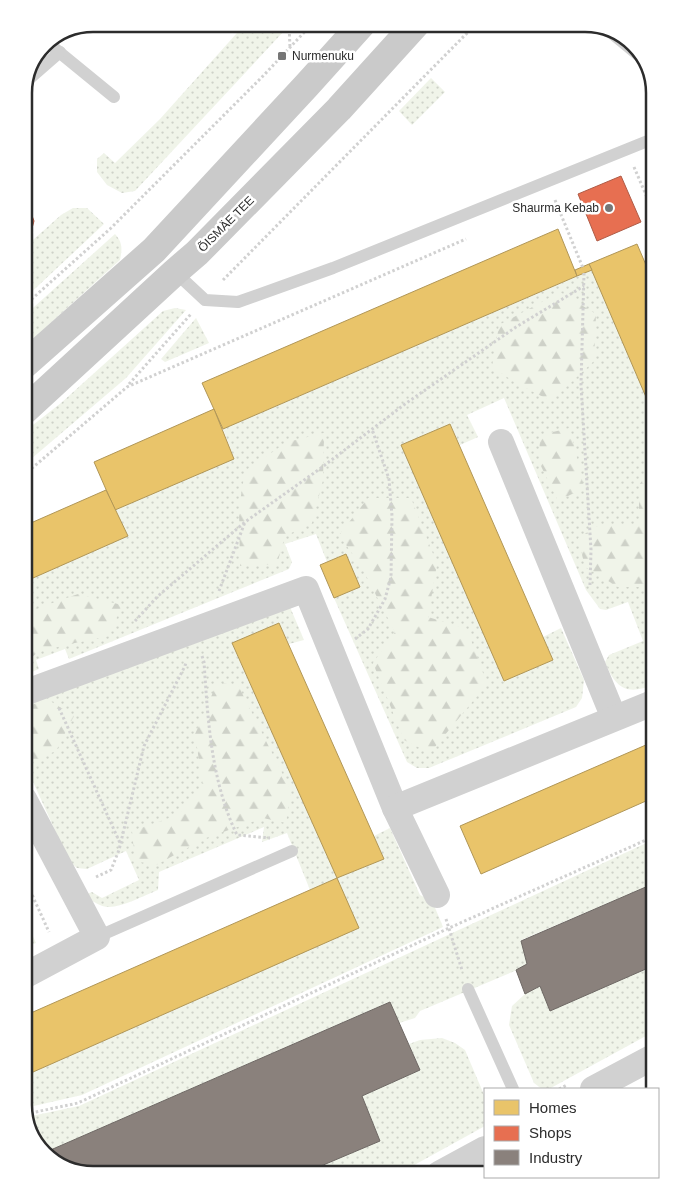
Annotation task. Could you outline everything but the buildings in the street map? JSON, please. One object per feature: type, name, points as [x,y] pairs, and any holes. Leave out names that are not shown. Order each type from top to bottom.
[{"type":"main road","points":[[33,357],[154,250],[354,33]]},
{"type":"main road","name":"ÕISMÄE TEE","points":[[33,403],[198,253],[339,108],[408,33]]},
{"type":"street","points":[[501,442],[614,718]]},
{"type":"street","points":[[32,690],[306,589],[395,808],[437,895]]},
{"type":"street","points":[[395,808],[646,706]]},
{"type":"street","points":[[32,815],[97,937],[32,972]]},
{"type":"street","points":[[596,1088],[646,1061]]},
{"type":"street","points":[[454,1166],[484,1150]]},
{"type":"lane","points":[[54,47],[114,97]]},
{"type":"lane","points":[[37,72],[60,52]]},
{"type":"lane","points":[[175,272],[205,300],[238,302],[333,268],[646,142]]},
{"type":"lane","points":[[97,937],[292,851]]},
{"type":"lane","points":[[468,989],[513,1088]]},
{"type":"path","points":[[289,33],[290,48]]},
{"type":"path","points":[[33,298],[110,229],[304,33]]},
{"type":"path","points":[[33,468],[127,387],[205,300],[467,33]]},
{"type":"path","points":[[641,164],[633,167],[646,196]]},
{"type":"path","points":[[563,196],[554,200],[583,268]]},
{"type":"path","points":[[127,387],[467,239]]},
{"type":"path","points":[[584,273],[581,385],[591,550],[590,589]]},
{"type":"path","points":[[132,625],[158,596],[245,522],[321,468],[405,404],[516,327],[584,286]]},
{"type":"path","points":[[334,656],[368,629],[385,599],[391,577],[392,516],[389,479],[372,429]]},
{"type":"path","points":[[71,889],[111,870],[120,844],[144,746],[185,666],[198,629],[245,522]]},
{"type":"path","points":[[198,629],[204,662],[215,771],[230,820],[237,835],[281,839],[292,851]]},
{"type":"path","points":[[48,684],[120,844]]},
{"type":"path","points":[[33,1112],[78,1103],[449,928],[646,840]]},
{"type":"path","points":[[32,895],[61,957]]},
{"type":"path","points":[[437,895],[468,989]]},
{"type":"green space","points":[[237,33],[282,33],[135,191],[122,193],[107,185],[97,172],[97,159],[104,153],[115,163],[160,119]]},
{"type":"green space","points":[[431,78],[445,92],[412,125],[399,111]]},
{"type":"green space","points":[[73,208],[87,208],[104,224],[33,291],[33,240],[61,215]]},
{"type":"green space","points":[[115,234],[121,246],[120,260],[33,339],[33,308]]},
{"type":"green space","points":[[592,270],[646,397],[646,688],[624,688],[618,684],[609,671],[605,662],[609,655],[643,641],[628,602],[606,610],[600,609],[586,590],[504,398],[467,415],[478,437],[460,445],[450,424],[402,445],[504,681],[553,660],[543,637],[561,628],[584,680],[582,698],[576,707],[429,768],[417,768],[407,762],[334,598],[360,587],[346,554],[327,562],[316,534],[285,544],[292,562],[289,569],[69,659],[65,649],[36,660],[39,669],[32,672],[33,578],[127,536],[115,510],[234,458],[223,429]]},
{"type":"green space","points":[[560,292],[596,314],[594,361],[551,401],[516,383],[492,367],[499,325]]},
{"type":"green space","points":[[175,308],[186,310],[126,378],[33,458],[33,425],[61,403],[163,311]]},
{"type":"green space","points":[[196,318],[209,343],[165,362],[161,359]]},
{"type":"green space","points":[[570,428],[584,488],[558,501],[539,462],[540,435]]},
{"type":"green space","points":[[324,433],[323,480],[312,523],[285,536],[277,564],[240,566],[239,508],[245,471],[287,442]]},
{"type":"green space","points":[[646,476],[646,587],[618,587],[585,567],[578,538],[601,524],[639,526],[639,485]]},
{"type":"green space","points":[[368,498],[411,498],[437,564],[428,617],[467,629],[487,684],[430,753],[404,740],[373,663],[395,632],[361,566],[339,535]]},
{"type":"green space","points":[[78,594],[122,605],[109,636],[38,652],[32,657],[32,610]]},
{"type":"green space","points":[[290,607],[304,640],[289,644],[279,623],[232,644],[337,878],[310,890],[287,833],[262,842],[264,827],[159,872],[158,890],[115,906],[102,906],[93,901],[85,895],[92,892],[102,898],[139,880],[126,851],[87,869],[77,868],[69,861],[32,780],[32,701]]},
{"type":"green space","points":[[217,683],[238,685],[291,791],[286,823],[263,818],[206,838],[156,865],[135,861],[132,831],[178,815],[203,787],[195,734]]},
{"type":"green space","points":[[47,699],[74,716],[56,751],[32,761],[32,705]]},
{"type":"green space","points":[[390,828],[420,895],[431,898],[443,927],[82,1095],[32,1106],[32,1072],[358,928],[337,878],[384,859],[374,836]]},
{"type":"green space","points":[[646,843],[646,887],[521,940],[527,964],[524,967],[420,1011],[415,1018],[399,1023],[389,1002],[52,1149],[39,1131],[34,1116],[79,1106]]},
{"type":"green space","points":[[32,935],[36,943],[32,944]]},
{"type":"green space","points":[[646,969],[646,1036],[551,1088],[541,1088],[534,1083],[509,1025],[512,1006],[525,994],[540,986],[551,1010]]},
{"type":"green space","points":[[442,1038],[455,1043],[465,1050],[484,1095],[484,1127],[413,1166],[322,1165],[380,1141],[362,1096],[420,1070],[409,1044],[420,1040]]},
{"type":"place","name":"Nurmenuku","points":[[282,56]]},
{"type":"place","name":"Shaurma Kebab","points":[[609,208]]}]
